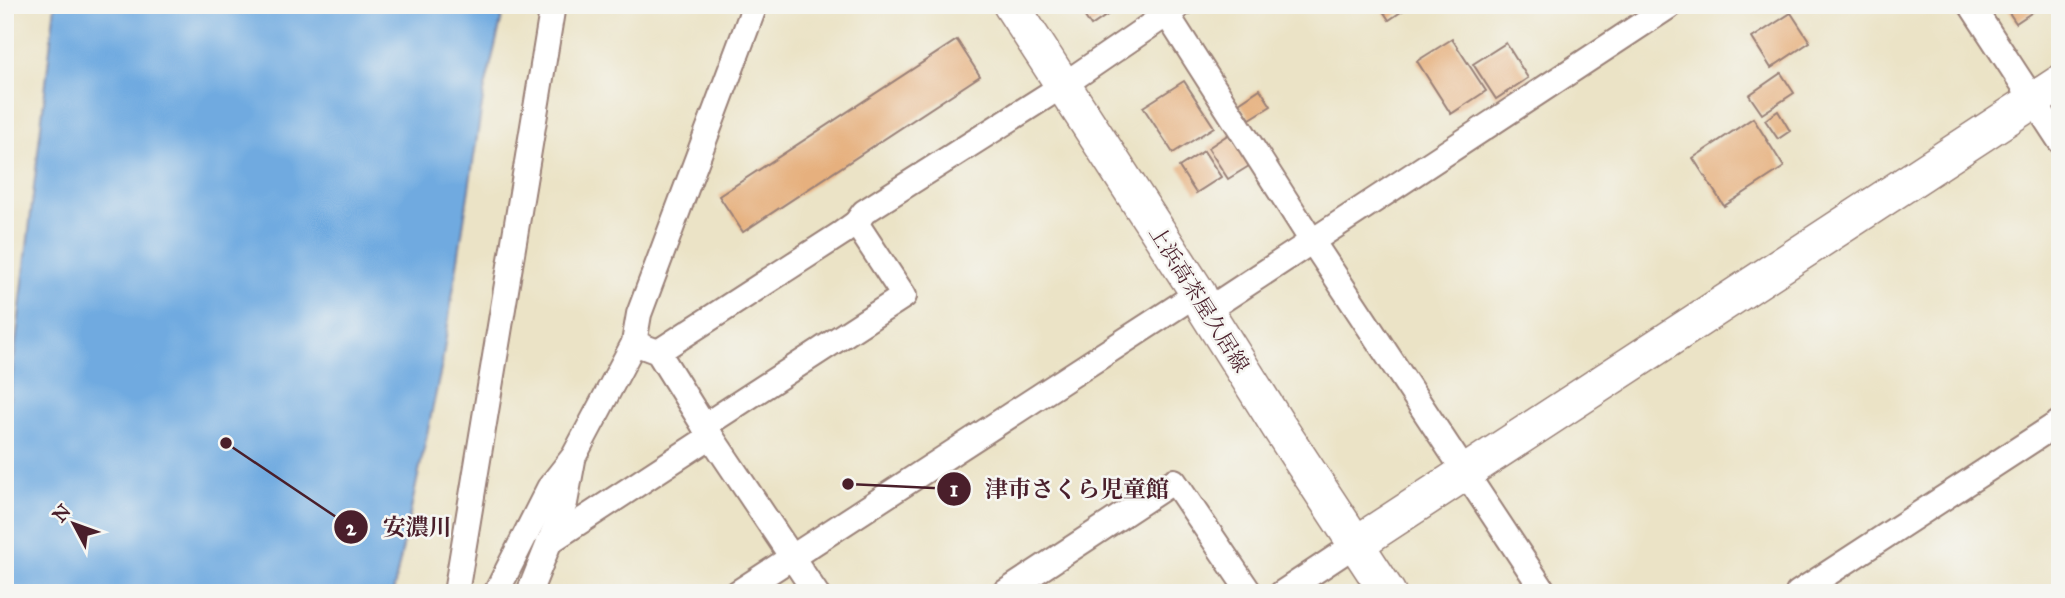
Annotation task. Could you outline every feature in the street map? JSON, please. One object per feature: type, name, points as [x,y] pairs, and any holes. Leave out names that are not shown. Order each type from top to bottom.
[{"type":"street","points":[[456,593],[553,5]]},
{"type":"street","points":[[496,593],[549,488],[574,456],[634,343],[639,314],[755,5]]},
{"type":"street","name":"上浜高茶屋久居線","points":[[1011,5],[1279,427],[1388,593]]},
{"type":"street","points":[[737,593],[1202,302],[1312,241],[1671,5]]},
{"type":"street","points":[[1970,5],[2047,92],[2060,141]]},
{"type":"street","points":[[658,352],[856,223],[864,212],[1062,86],[1170,8],[1312,241],[1545,593]]},
{"type":"street","points":[[1282,593],[2047,92]]},
{"type":"street","points":[[549,542],[904,296],[856,223]]},
{"type":"street","points":[[634,343],[658,352],[707,431],[816,593]]},
{"type":"street","points":[[1798,593],[2060,422]]},
{"type":"street","points":[[529,593],[565,503],[574,456]]},
{"type":"street","points":[[1004,593],[1174,481],[1250,593]]},
{"type":"water","points":[[55,5],[505,5],[484,92],[441,369],[393,593],[5,593],[5,438]]},
{"type":"building","points":[[1077,5],[1122,5],[1091,26]]},
{"type":"building","points":[[1379,5],[1411,5],[1389,20]]},
{"type":"building","points":[[2004,5],[2043,5],[2016,23]]},
{"type":"building","points":[[1791,13],[1810,42],[1771,68],[1752,38]]},
{"type":"building","points":[[1452,39],[1486,91],[1451,114],[1417,61]]},
{"type":"building","points":[[957,40],[980,76],[743,232],[719,196]]},
{"type":"building","points":[[1506,43],[1528,78],[1496,99],[1473,64]]},
{"type":"building","points":[[1781,73],[1794,93],[1762,114],[1749,95]]},
{"type":"building","points":[[1184,81],[1214,127],[1173,153],[1143,107]]},
{"type":"building","points":[[1260,89],[1271,106],[1250,119],[1239,103]]},
{"type":"building","points":[[1778,111],[1790,131],[1778,139],[1765,120]]},
{"type":"building","points":[[1753,118],[1784,167],[1724,206],[1693,158]]},
{"type":"building","points":[[1229,134],[1249,166],[1228,179],[1208,148]]},
{"type":"building","points":[[1204,151],[1221,177],[1196,193],[1179,167]]},
{"type":"place","name":"安濃川","points":[[226,443]]},
{"type":"place","name":"津市さくら児童館","points":[[848,484]]}]
